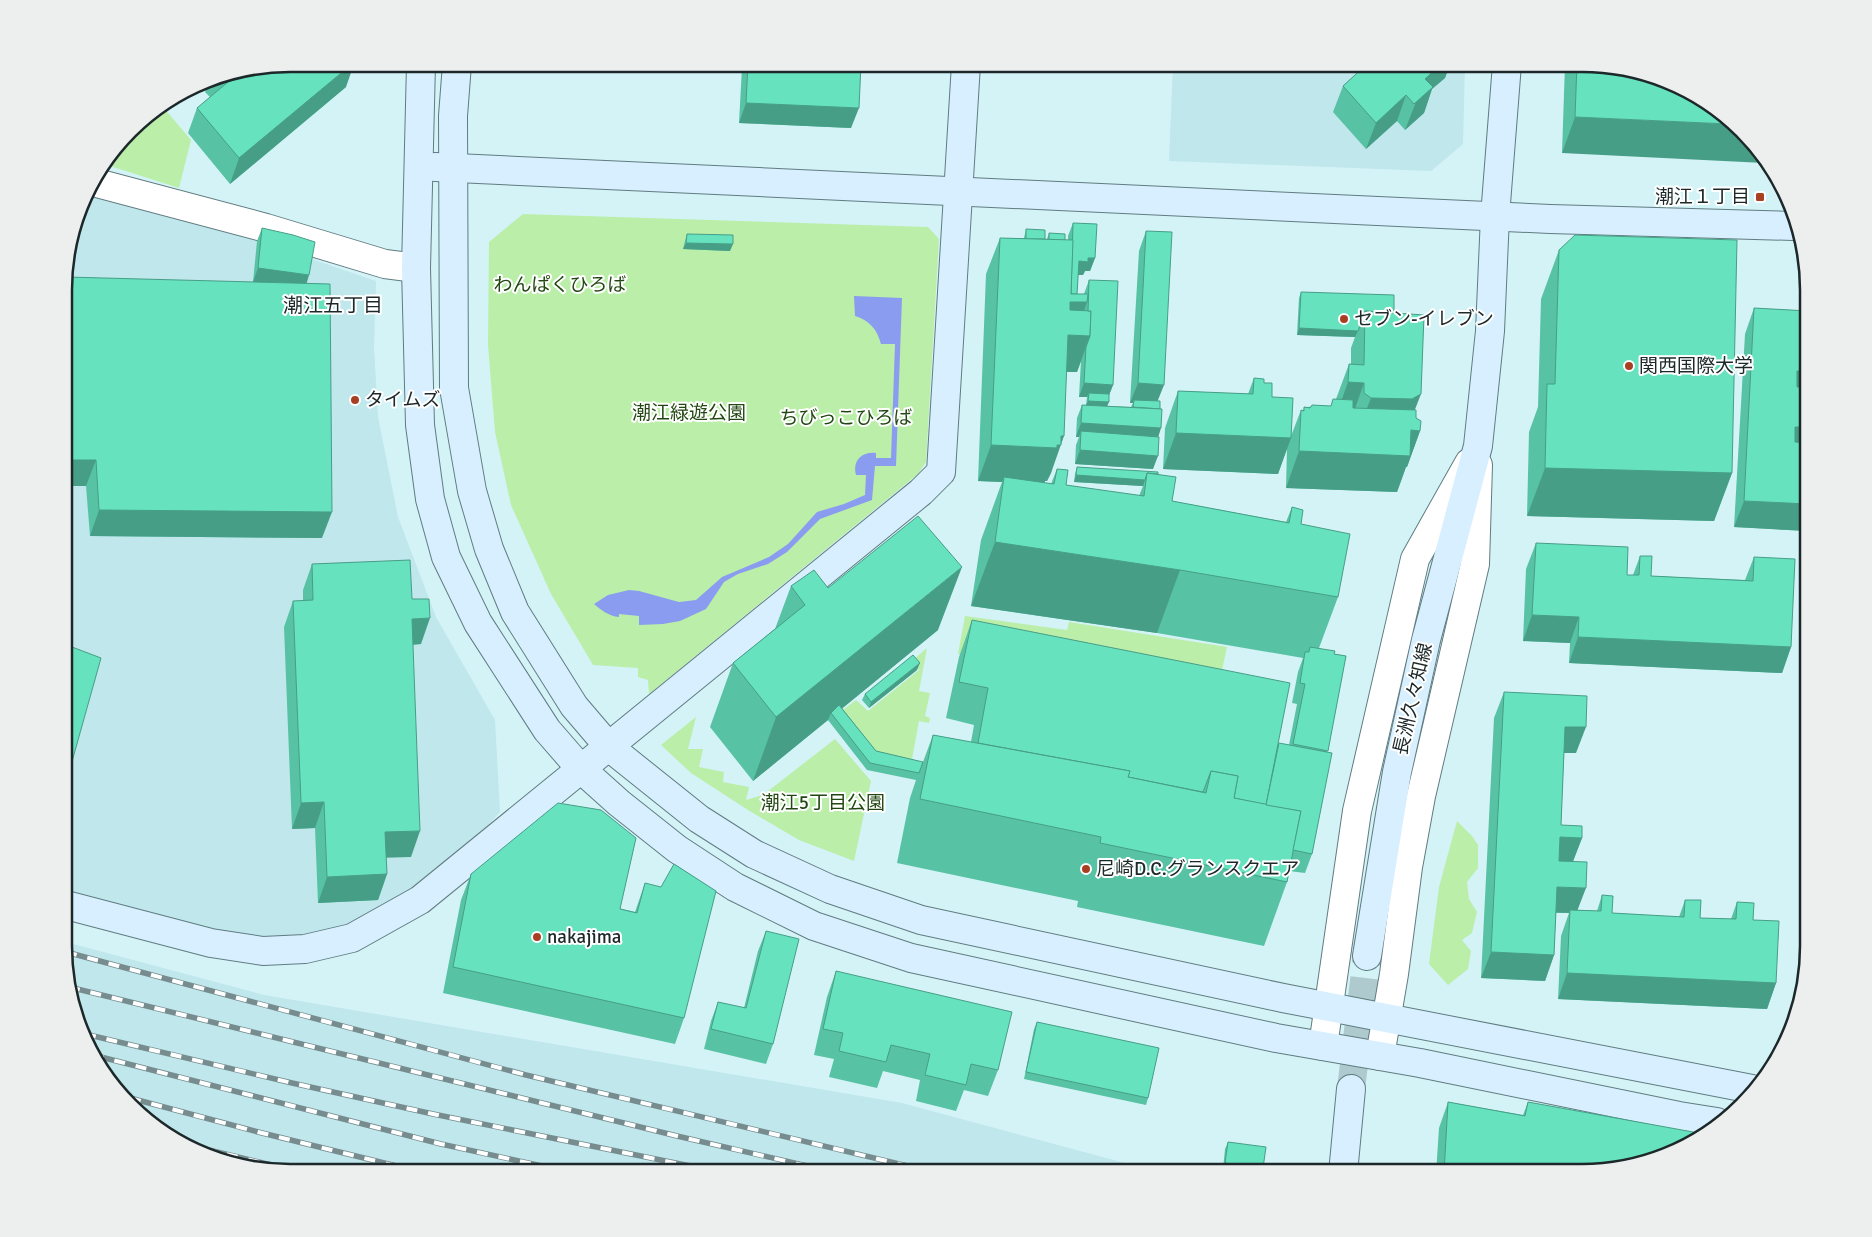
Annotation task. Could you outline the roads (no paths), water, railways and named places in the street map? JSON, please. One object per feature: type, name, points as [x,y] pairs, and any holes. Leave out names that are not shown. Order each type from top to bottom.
[{"type":"street","points":[[421,72],[416,268],[420,425],[430,499],[446,557],[478,623],[547,730],[580,768],[619,803],[677,849],[735,887],[814,926],[911,958],[1266,1036],[1380,1056],[1711,1121]]},
{"type":"street","points":[[456,72],[453,116],[454,388],[472,491],[488,549],[515,612],[574,706],[609,747],[699,819],[754,854],[830,889],[921,920],[1329,1007],[1746,1089]]},
{"type":"street","points":[[72,907],[211,942],[263,951],[305,949],[352,938],[420,900],[921,492],[941,472],[966,72]]},
{"type":"street","name":"長洲久々知線","points":[[1367,956],[1399,763],[1426,640],[1478,446],[1490,331],[1494,216],[1506,72]]},
{"type":"street","points":[[417,166],[1494,216],[1790,226]]},
{"type":"street","points":[[101,184],[266,228],[385,264],[416,268]]},
{"type":"street","points":[[1322,1046],[1357,811],[1415,559],[1478,446]]},
{"type":"street","points":[[1380,1056],[1408,867],[1421,796],[1475,564],[1478,446]]},
{"type":"street","points":[[1344,1164],[1351,1089]]},
{"type":"water","points":[[854,296],[902,298],[896,466],[875,466],[872,500],[820,519],[787,552],[768,564],[738,574],[724,582],[706,609],[680,621],[639,625],[639,616],[619,614],[619,617],[615,616],[594,604],[608,595],[629,590],[679,602],[696,600],[722,577],[769,557],[788,544],[817,512],[865,495],[866,475],[856,475],[855,470],[855,465],[859,458],[862,455],[876,453],[876,458],[891,458],[895,344],[881,344],[872,326],[855,316]]},
{"type":"tunnel","points":[[1351,1089],[1367,956]]},
{"type":"railway","points":[[73,954],[526,1075],[899,1164]]},
{"type":"railway","points":[[77,989],[677,1136],[799,1164]]},
{"type":"railway","points":[[92,1036],[433,1114],[680,1164]]},
{"type":"railway","points":[[104,1058],[441,1144],[533,1164]]},
{"type":"railway","points":[[135,1099],[388,1164]]},
{"type":"railway","points":[[220,1153],[264,1163]]},
{"type":"place","name":"潮江１丁目","points":[[1760,197]]},
{"type":"place","name":"セブン-イレブン","points":[[1344,319]]},
{"type":"place","name":"関西国際大学","points":[[1629,366]]},
{"type":"place","name":"タイムズ","points":[[355,400]]},
{"type":"place","name":"尼崎D.C.グランスクエア","points":[[1086,869]]},
{"type":"place","name":"nakajima","points":[[537,937]]},
{"type":"district","name":"潮江五丁目","points":[[333,305]]},
{"type":"park label","name":"わんぱくひろば","points":[[560,285]]},
{"type":"park label","name":"潮江緑遊公園","points":[[689,413]]},
{"type":"park label","name":"ちびっこひろば","points":[[846,418]]},
{"type":"park label","name":"潮江5丁目公園","points":[[823,803]]}]
